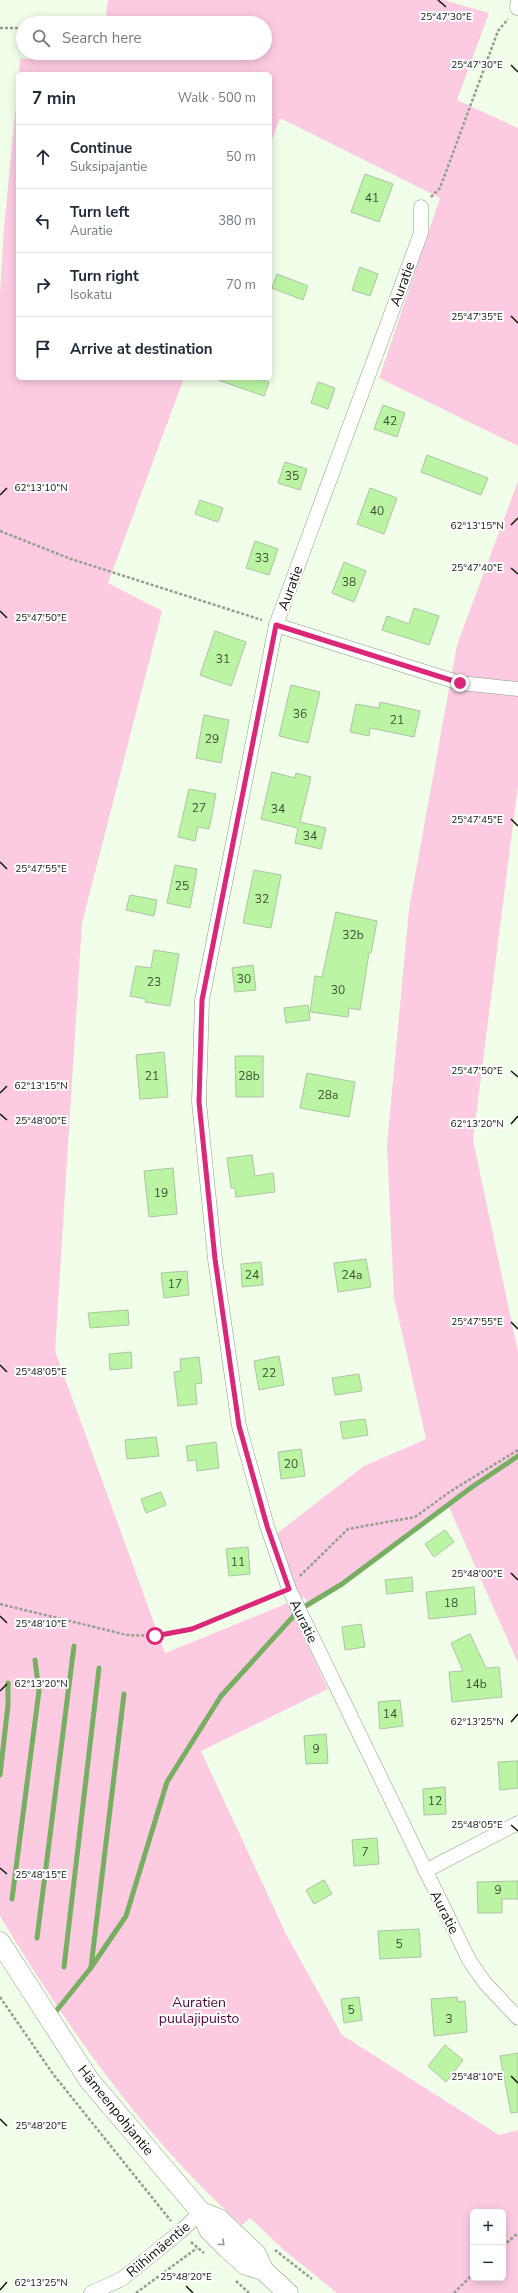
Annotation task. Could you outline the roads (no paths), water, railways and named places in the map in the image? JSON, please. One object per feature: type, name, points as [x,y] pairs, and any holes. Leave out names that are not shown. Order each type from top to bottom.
[{"type":"main road","name":"Hämeenpohjantie","points":[[0,1942],[89,2080],[201,2212],[219,2219],[229,2228],[256,2254],[263,2270],[288,2293]]},
{"type":"street","name":"Auratie","points":[[421,206],[421,234],[276,625],[202,1000],[199,1102],[215,1259],[239,1426],[267,1526],[289,1589],[469,1960],[485,1982],[518,2018]]},
{"type":"street","points":[[276,625],[460,683],[518,689]]},
{"type":"street","points":[[425,1871],[518,1823]]},
{"type":"street","name":"Riihimäentie","points":[[90,2293],[122,2279],[180,2232],[201,2212]]},
{"type":"waterway","points":[[53,2015],[90,1969],[126,1916],[167,1782],[221,1696],[299,1610],[342,1584],[472,1487],[518,1456]]},
{"type":"waterway","points":[[37,1938],[74,1646]]},
{"type":"waterway","points":[[12,1899],[39,1691],[35,1660]]},
{"type":"waterway","points":[[64,1967],[99,1668]]},
{"type":"waterway","points":[[0,1775],[8,1705],[8,1683]]},
{"type":"waterway","points":[[91,1967],[124,1694]]},
{"type":"park label","name":"Auratien puulajipuisto","points":[[199,2010]]}]
